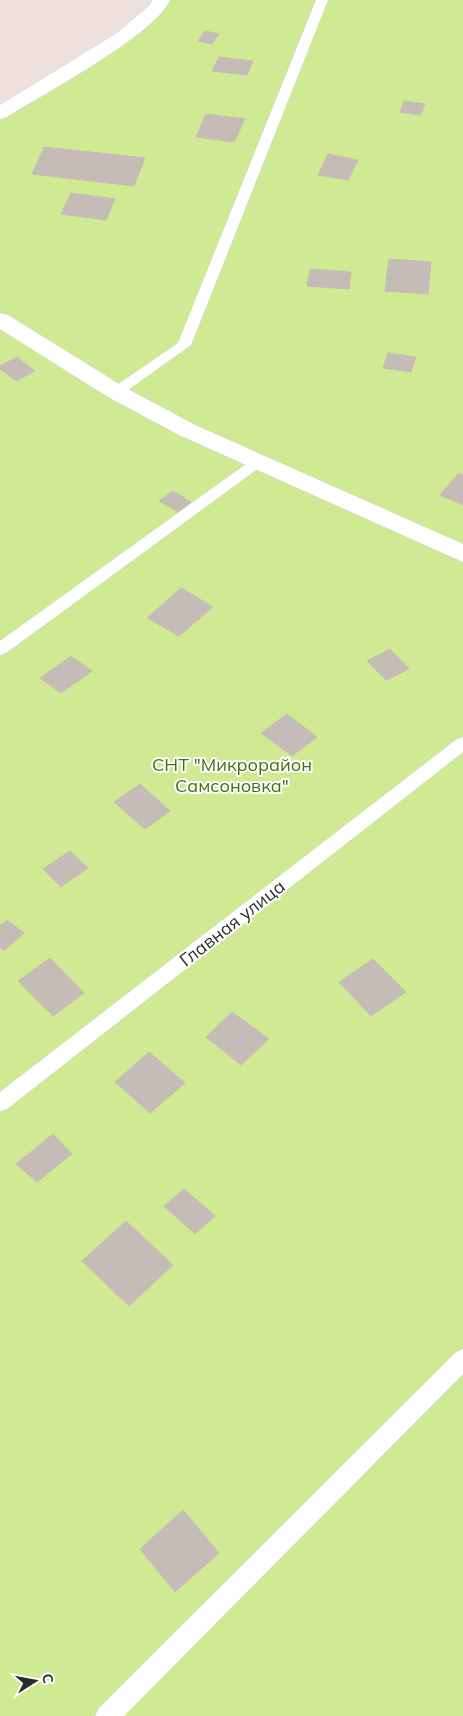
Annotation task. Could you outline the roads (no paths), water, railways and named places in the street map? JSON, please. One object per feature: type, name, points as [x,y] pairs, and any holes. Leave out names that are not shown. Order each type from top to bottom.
[{"type":"street","points":[[0,113],[123,37],[158,7],[161,0]]},
{"type":"street","points":[[0,320],[116,392],[187,430],[463,554]]},
{"type":"lane","points":[[116,392],[184,345],[322,0]]},
{"type":"lane","points":[[0,649],[258,462]]},
{"type":"lane","name":"Главная улица","points":[[0,1103],[463,743]]},
{"type":"lane","points":[[107,1716],[463,1359]]},
{"type":"park label","name":"СНТ \"Микрорайон Самсоновка\"","points":[[232,774]]}]
